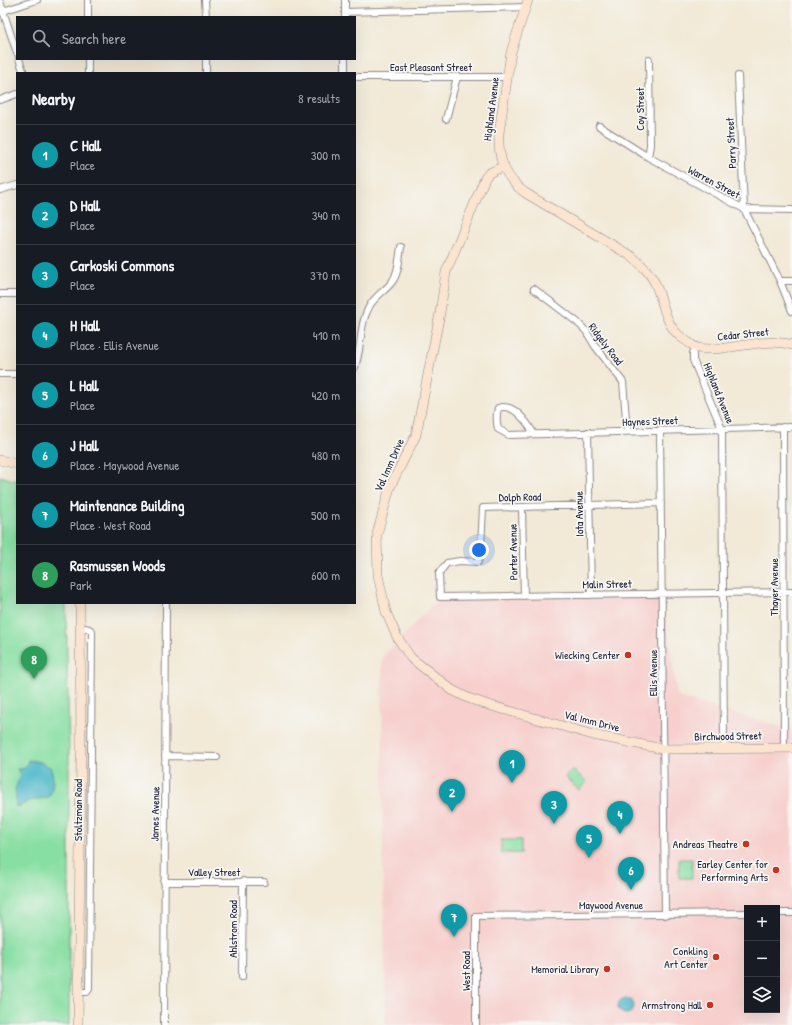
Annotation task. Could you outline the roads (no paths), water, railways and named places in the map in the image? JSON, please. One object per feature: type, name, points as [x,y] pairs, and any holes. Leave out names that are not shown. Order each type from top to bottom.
[{"type":"street","points":[[2,12],[38,0]]},
{"type":"street","points":[[88,0],[88,16]]},
{"type":"street","points":[[205,0],[206,16]]},
{"type":"street","points":[[345,0],[345,14],[527,4]]},
{"type":"street","points":[[0,2],[2,12],[16,50]]},
{"type":"street","name":"Highland Avenue","points":[[527,4],[511,52],[498,139],[501,159],[508,175],[519,188],[532,197],[642,264],[658,288],[664,313],[670,326],[682,339],[696,347],[692,360],[722,429],[724,748]]},
{"type":"street","points":[[19,60],[24,72]]},
{"type":"street","points":[[88,60],[88,72]]},
{"type":"street","points":[[206,60],[206,72]]},
{"type":"street","points":[[345,60],[345,72]]},
{"type":"street","name":"Coy Street","points":[[648,157],[650,145],[649,60]]},
{"type":"street","name":"Parry Street","points":[[738,76],[744,209]]},
{"type":"street","name":"East Pleasant Street","points":[[356,77],[507,77]]},
{"type":"street","points":[[446,119],[457,77]]},
{"type":"street","points":[[0,100],[16,94]]},
{"type":"street","name":"Warren Street","points":[[599,126],[648,157],[744,209],[780,281],[792,311]]},
{"type":"street","name":"Val Imm Drive","points":[[504,166],[490,173],[485,178],[446,272],[440,313],[416,435],[390,487],[377,534],[378,575],[386,612],[397,637],[411,658],[452,690],[468,698],[593,735],[663,749]]},
{"type":"street","points":[[0,190],[16,185]]},
{"type":"street","points":[[744,209],[792,210]]},
{"type":"street","points":[[356,362],[365,318],[369,307],[373,300],[391,283],[396,276],[401,247]]},
{"type":"street","points":[[780,281],[792,281]]},
{"type":"street","name":"Ridgely Road","points":[[534,289],[577,322],[586,331],[604,359],[623,382],[627,431]]},
{"type":"street","points":[[0,294],[16,294]]},
{"type":"street","name":"Cedar Street","points":[[696,347],[715,349],[756,343],[779,343],[792,345]]},
{"type":"street","points":[[0,374],[16,374]]},
{"type":"street","name":"Haynes Street","points":[[534,434],[529,425],[512,408],[506,406],[498,408],[496,420],[498,429],[509,435],[792,427]]},
{"type":"street","name":"Thayer Avenue","points":[[784,427],[784,592],[788,748]]},
{"type":"street","name":"Ellis Avenue","points":[[660,430],[665,915]]},
{"type":"street","name":"Iota Avenue","points":[[588,432],[588,505],[591,595]]},
{"type":"street","points":[[0,460],[16,464]]},
{"type":"street","name":"Dolph Road","points":[[439,579],[439,573],[447,563],[460,561],[478,562],[481,546],[483,508],[661,503]]},
{"type":"street","name":"Porter Avenue","points":[[522,508],[524,596]]},
{"type":"street","name":"Malin Street","points":[[439,579],[440,597],[792,592]]},
{"type":"street","name":"Stoltzman Road","points":[[78,1025],[81,761],[80,604]]},
{"type":"street","name":"James Avenue","points":[[164,1025],[166,604]]},
{"type":"street","name":"Birchwood Street","points":[[663,749],[788,748]]},
{"type":"street","points":[[165,756],[217,757]]},
{"type":"street","name":"Ahlstrom Road","points":[[242,977],[243,881]]},
{"type":"street","name":"Valley Street","points":[[164,882],[264,882]]},
{"type":"street","points":[[780,913],[792,913]]},
{"type":"street","name":"Maywood Avenue","points":[[476,916],[744,914]]},
{"type":"street","name":"West Road","points":[[476,916],[476,1025]]},
{"type":"water","points":[[28,760],[40,762],[50,767],[53,778],[52,790],[49,797],[29,801],[16,807],[15,790],[20,775],[17,769],[23,769],[27,765]]},
{"type":"water","points":[[626,998],[632,1000],[634,1006],[632,1012],[626,1014],[620,1012],[618,1006],[620,1000]]},
{"type":"place","name":"Wiecking Center","points":[[628,655]]},
{"type":"place","name":"Rasmussen Woods","points":[[34,679]]},
{"type":"place","name":"C Hall","points":[[512,783]]},
{"type":"place","name":"D Hall","points":[[452,812]]},
{"type":"place","name":"Carkoski Commons","points":[[554,824]]},
{"type":"place","name":"H Hall","points":[[620,834]]},
{"type":"place","name":"Andreas Theatre","points":[[746,844]]},
{"type":"place","name":"L Hall","points":[[589,858]]},
{"type":"place","name":"Earley Center for Performing Arts","points":[[776,870]]},
{"type":"place","name":"J Hall","points":[[631,890]]},
{"type":"place","name":"Maintenance Building","points":[[454,937]]},
{"type":"place","name":"Conkling Art Center","points":[[716,957]]},
{"type":"place","name":"Memorial Library","points":[[607,969]]},
{"type":"place","name":"Armstrong Hall","points":[[710,1005]]}]
